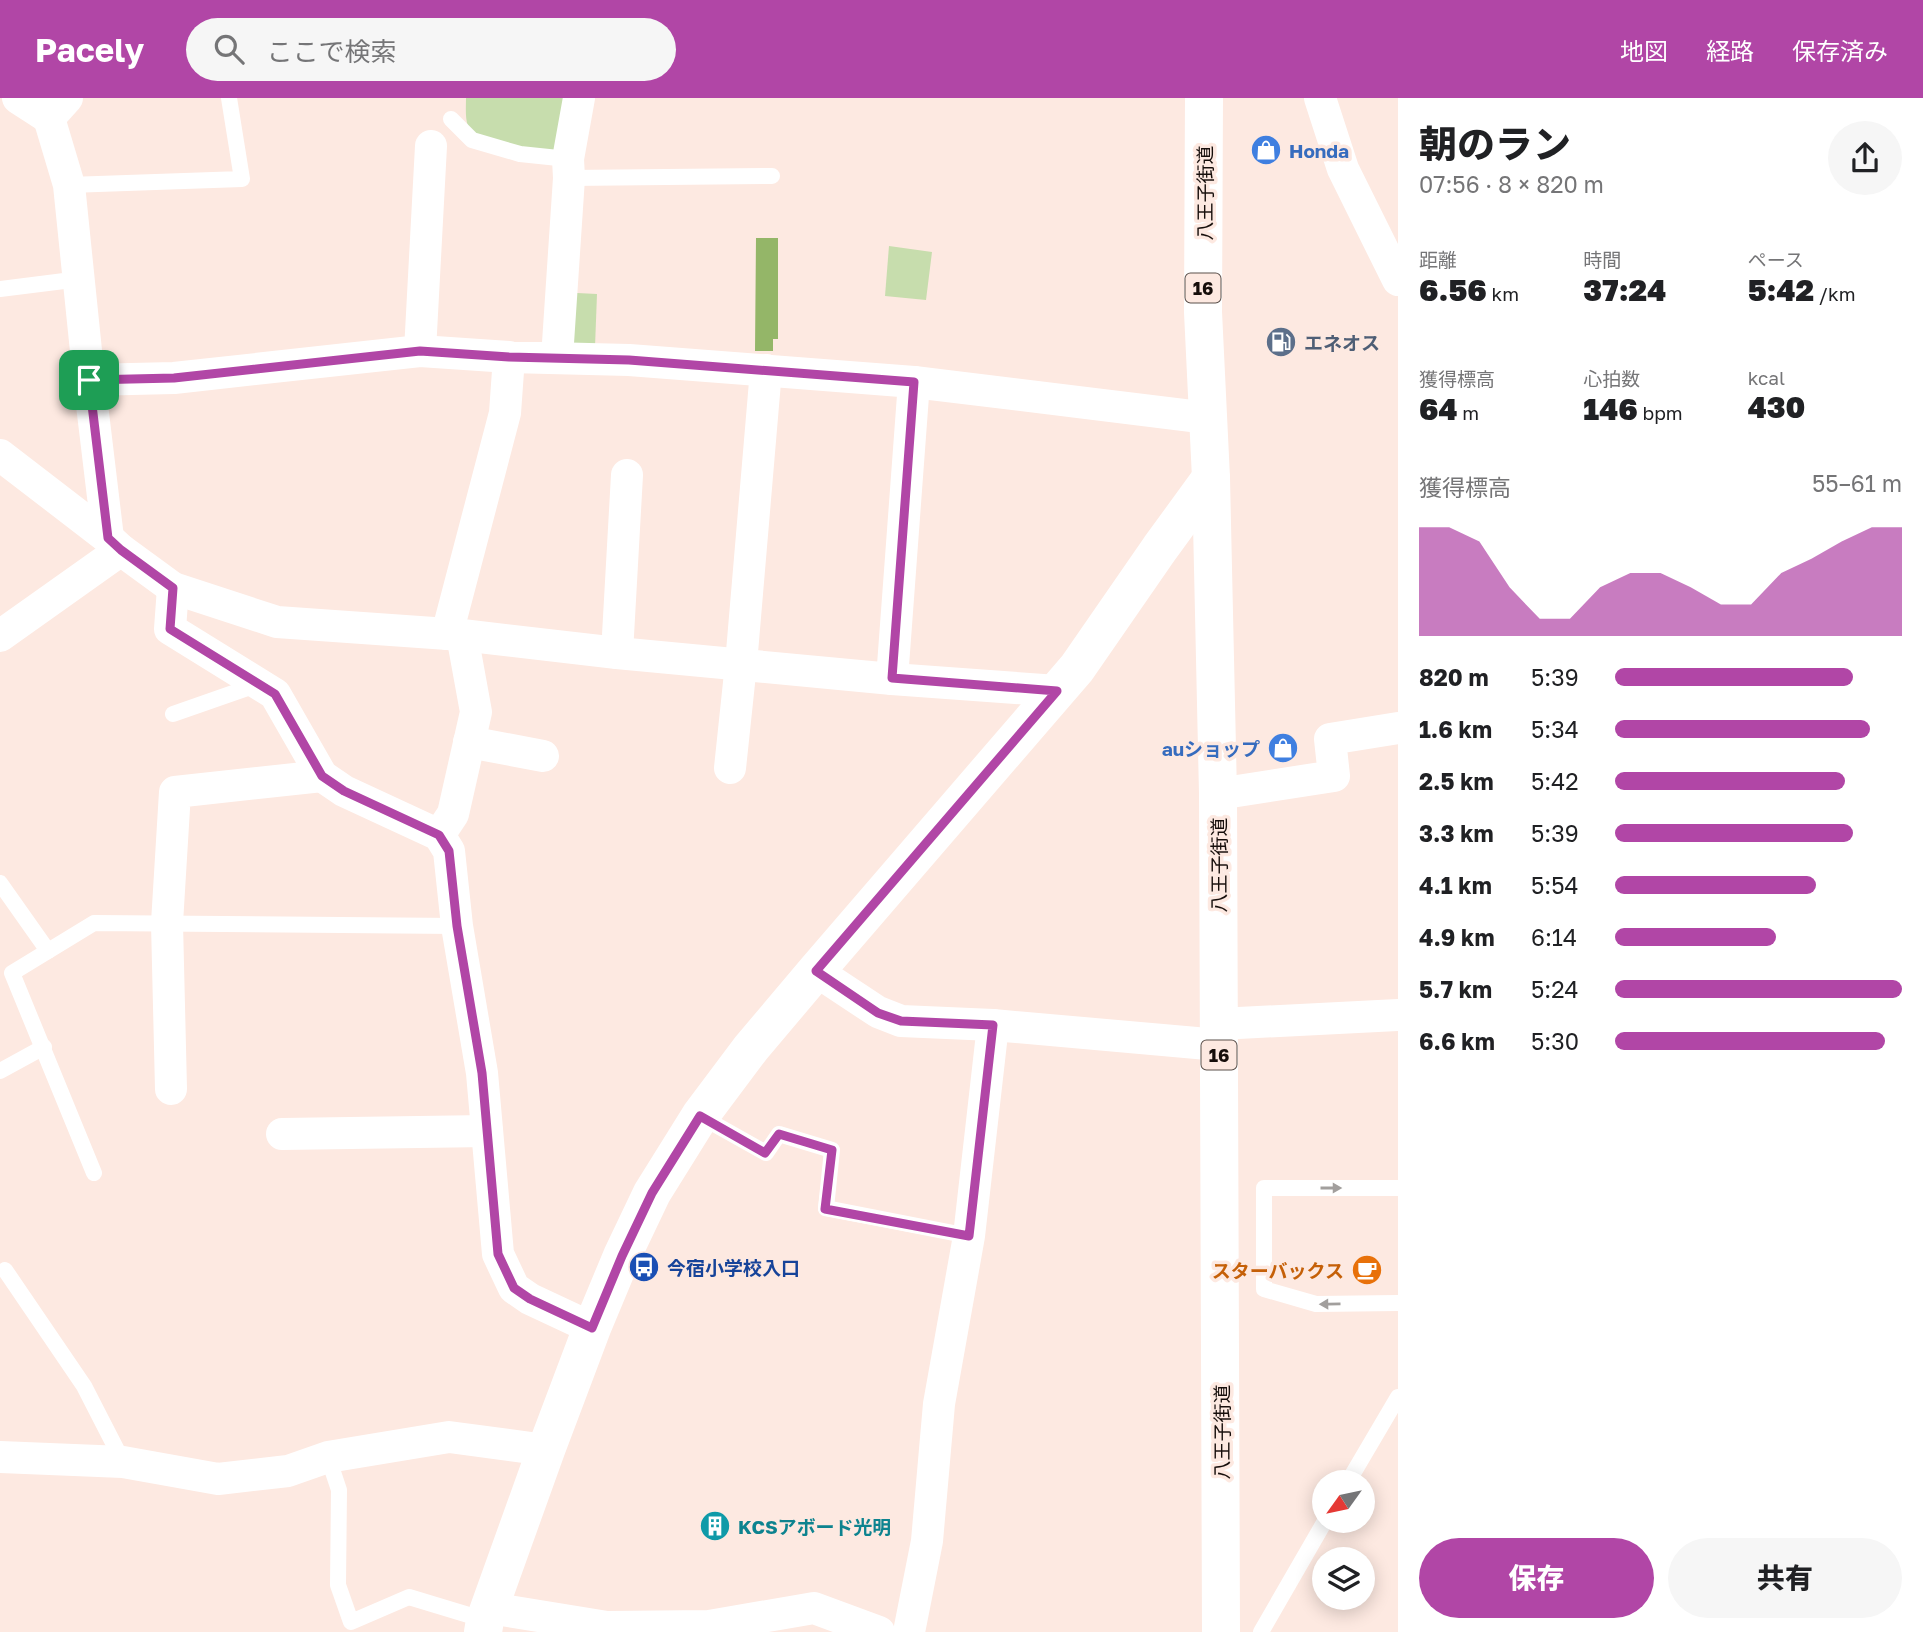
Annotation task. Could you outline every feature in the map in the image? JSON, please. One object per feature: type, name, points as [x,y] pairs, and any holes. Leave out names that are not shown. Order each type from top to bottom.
[{"type":"main road","name":"八王子街道","points":[[1204,98],[1203,312],[1211,478],[1218,794],[1221,1632]]},
{"type":"main road","points":[[486,1620],[546,1450],[622,1256],[652,1193],[700,1116],[751,1048],[1077,668],[1211,478]]},
{"type":"street","points":[[18,98],[58,108],[80,279],[89,380],[114,544]]},
{"type":"street","points":[[557,358],[569,169],[579,98]]},
{"type":"street","points":[[1320,98],[1343,169],[1398,281]]},
{"type":"street","points":[[420,351],[430,146]]},
{"type":"street","points":[[89,380],[174,378],[420,351],[509,357],[629,360],[914,382],[1208,418]]},
{"type":"street","points":[[439,835],[453,814],[476,712],[454,635],[505,413],[509,357]]},
{"type":"street","points":[[730,768],[766,370]]},
{"type":"street","points":[[892,678],[914,382]]},
{"type":"street","points":[[1,459],[173,588],[277,622],[454,635],[617,653],[1057,691]]},
{"type":"street","points":[[617,494],[617,653]]},
{"type":"street","points":[[0,636],[114,544]]},
{"type":"street","points":[[173,588],[170,629],[275,694],[322,776],[344,791],[439,835],[449,851],[457,926],[482,1073],[498,1254],[514,1288],[530,1299],[592,1328]]},
{"type":"street","points":[[1218,794],[1334,776],[1330,739],[1398,728]]},
{"type":"street","points":[[469,742],[543,756]]},
{"type":"street","points":[[171,1090],[167,923],[175,792],[322,776]]},
{"type":"street","points":[[816,971],[878,1013],[901,1021],[1219,1034],[1398,1015]]},
{"type":"street","points":[[909,1632],[927,1541],[939,1404],[969,1236],[993,1025]]},
{"type":"street","points":[[282,1134],[487,1131]]},
{"type":"street","points":[[0,1457],[123,1462],[218,1479],[288,1471],[328,1458],[449,1437],[546,1450]]},
{"type":"street","points":[[486,1620],[607,1627],[709,1626],[814,1608],[879,1632]]},
{"type":"lane","points":[[69,185],[242,179],[229,98]]},
{"type":"lane","points":[[452,119],[472,140],[569,169],[772,176]]},
{"type":"lane","points":[[0,289],[80,279]]},
{"type":"lane","points":[[173,714],[259,684]]},
{"type":"lane","points":[[0,883],[48,951]]},
{"type":"lane","points":[[94,1173],[12,973],[94,923],[457,926]]},
{"type":"lane","points":[[0,1071],[44,1047]]},
{"type":"lane","points":[[700,1116],[765,1153],[779,1134],[832,1150],[825,1209],[969,1236]]},
{"type":"lane","points":[[1398,1188],[1264,1188],[1264,1289],[1316,1304],[1398,1303]]},
{"type":"lane","points":[[5,1270],[84,1386],[123,1462]]},
{"type":"lane","points":[[1355,1470],[1398,1397]]},
{"type":"lane","points":[[328,1458],[339,1490],[338,1584],[351,1622],[409,1597],[486,1620]]},
{"type":"lane","points":[[1261,1632],[1318,1533]]},
{"type":"green space","points":[[466,98],[573,98],[559,152],[495,142],[473,132],[467,123]]},
{"type":"green space","points":[[756,238],[778,238],[778,339],[773,339],[773,351],[755,351]]},
{"type":"green space","points":[[889,246],[932,252],[926,300],[885,296]]},
{"type":"green space","points":[[577,293],[597,294],[595,347],[568,347]]},
{"type":"place","name":"Honda","points":[[1266,150]]},
{"type":"place","name":"エネオス","points":[[1281,342]]},
{"type":"place","name":"auショップ","points":[[1283,748]]},
{"type":"place","name":"今宿小学校入口","points":[[644,1267]]},
{"type":"place","name":"スターバックス","points":[[1367,1270]]},
{"type":"place","name":"KCSアボード光明","points":[[715,1526]]},
{"type":"route","points":[[420,351],[509,357],[629,360],[914,382],[892,678],[1057,691],[816,971],[878,1013],[901,1021],[993,1025],[969,1236],[825,1209],[832,1150],[779,1134],[765,1153],[700,1116],[652,1193],[592,1328],[530,1299],[514,1288],[498,1254],[482,1073],[457,926],[449,851],[439,835],[344,791],[322,776],[275,694],[170,629],[173,588],[108,538],[89,380],[174,378],[420,351]]}]
